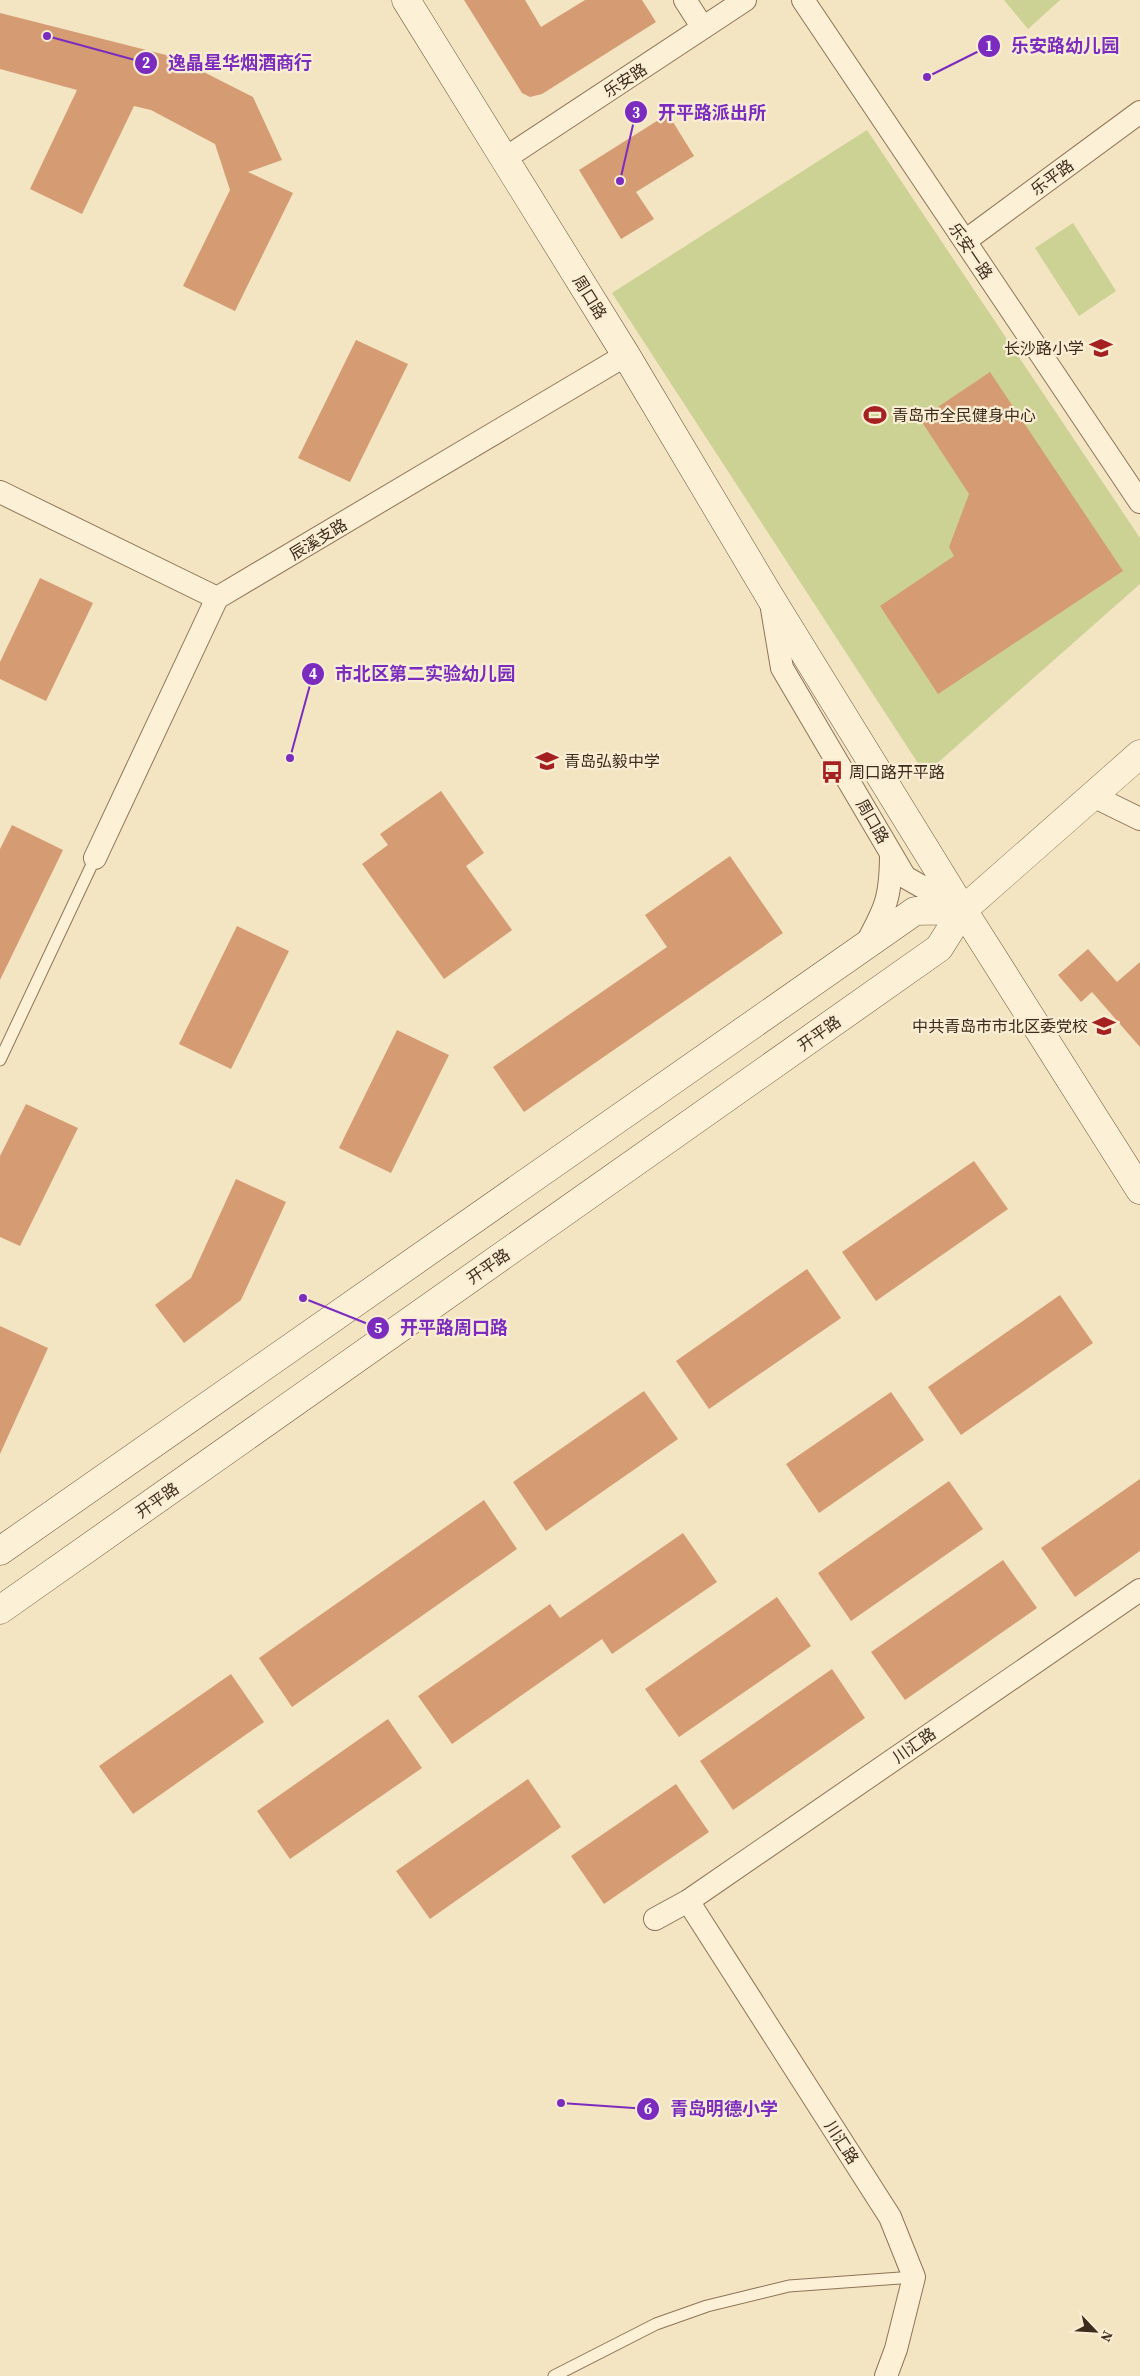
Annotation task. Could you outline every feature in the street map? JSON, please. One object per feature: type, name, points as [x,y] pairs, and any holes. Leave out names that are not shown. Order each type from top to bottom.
[{"type":"main road","name":"周口路","points":[[406,0],[626,355],[770,597],[963,910],[1140,1190]]},
{"type":"main road","name":"开平路","points":[[0,1610],[939,948],[963,910],[1140,754]]},
{"type":"main road","points":[[0,1550],[915,911],[963,910]]},
{"type":"street","points":[[684,0],[703,28]]},
{"type":"street","name":"乐安路","points":[[504,159],[746,0]]},
{"type":"street","name":"乐安一路","points":[[803,0],[1140,502]]},
{"type":"street","name":"乐平路","points":[[965,241],[1140,112]]},
{"type":"street","name":"辰溪支路","points":[[217,598],[626,355]]},
{"type":"street","points":[[0,492],[217,598],[95,858]]},
{"type":"street","name":"周口路","points":[[770,597],[782,668],[905,876],[963,910]]},
{"type":"street","points":[[1093,796],[1140,819]]},
{"type":"street","points":[[865,946],[885,910],[891,884],[891,853]]},
{"type":"street","name":"川汇路","points":[[654,1919],[688,1901],[1140,1590]]},
{"type":"street","name":"川汇路","points":[[688,1901],[890,2217],[914,2277]]},
{"type":"street","points":[[886,2376],[896,2349],[914,2277]]},
{"type":"lane","points":[[0,1060],[95,858]]},
{"type":"lane","points":[[554,2376],[656,2324],[707,2306],[789,2286],[914,2277]]},
{"type":"green space","points":[[1004,0],[1060,0],[1028,29]]},
{"type":"green space","name":"青岛市全民健身中心","points":[[867,130],[1140,538],[1140,584],[925,774],[612,293]]},
{"type":"green space","points":[[1073,223],[1116,291],[1079,316],[1035,248]]},
{"type":"building","points":[[464,0],[525,0],[541,27],[585,0],[642,0],[656,22],[542,94],[530,97],[522,93]]},
{"type":"building","points":[[0,13],[174,57],[253,97],[282,160],[248,172],[293,193],[235,311],[183,286],[230,190],[215,144],[151,110],[134,106],[82,214],[30,189],[77,90],[0,69]]},
{"type":"building","points":[[668,114],[694,156],[636,192],[654,219],[621,239],[579,170]]},
{"type":"building","points":[[356,340],[408,364],[350,482],[298,458]]},
{"type":"building","points":[[990,372],[1123,571],[938,694],[880,606],[954,556],[949,547],[969,494],[920,419]]},
{"type":"building","points":[[40,578],[93,603],[46,701],[0,679],[0,662]]},
{"type":"building","points":[[441,791],[484,853],[466,866],[512,930],[444,979],[362,864],[388,845],[380,834]]},
{"type":"building","points":[[12,825],[63,850],[0,980],[0,849]]},
{"type":"building","points":[[730,856],[783,933],[524,1112],[493,1067],[667,947],[645,915]]},
{"type":"building","points":[[237,926],[289,951],[231,1069],[179,1044]]},
{"type":"building","points":[[1088,949],[1117,982],[1140,962],[1140,1047],[1092,992],[1081,1002],[1058,975]]},
{"type":"building","points":[[397,1030],[449,1055],[391,1173],[339,1148]]},
{"type":"building","points":[[26,1104],[78,1128],[20,1246],[0,1237],[0,1156]]},
{"type":"building","points":[[974,1161],[1008,1209],[876,1301],[842,1252]]},
{"type":"building","points":[[236,1179],[286,1202],[241,1300],[184,1343],[155,1305],[191,1278]]},
{"type":"building","points":[[807,1269],[841,1318],[709,1409],[676,1361]]},
{"type":"building","points":[[1060,1295],[1093,1343],[961,1435],[928,1387]]},
{"type":"building","points":[[0,1326],[48,1348],[0,1454]]},
{"type":"building","points":[[644,1391],[678,1439],[546,1531],[513,1482]]},
{"type":"building","points":[[891,1392],[924,1440],[819,1513],[786,1464]]},
{"type":"building","points":[[1140,1479],[1140,1551],[1075,1597],[1041,1548]]},
{"type":"building","points":[[949,1481],[983,1529],[851,1621],[818,1573]]},
{"type":"building","points":[[484,1500],[517,1549],[292,1707],[259,1658]]},
{"type":"building","points":[[683,1533],[717,1582],[612,1654],[602,1639],[452,1744],[418,1696],[550,1604],[560,1618]]},
{"type":"building","points":[[1003,1560],[1037,1608],[905,1700],[871,1652]]},
{"type":"building","points":[[777,1597],[811,1646],[679,1737],[645,1689]]},
{"type":"building","points":[[832,1669],[865,1718],[733,1810],[700,1761]]},
{"type":"building","points":[[231,1674],[264,1722],[133,1814],[99,1766]]},
{"type":"building","points":[[388,1719],[422,1768],[290,1859],[257,1811]]},
{"type":"building","points":[[528,1779],[561,1827],[430,1919],[396,1871]]},
{"type":"building","points":[[676,1784],[709,1832],[604,1904],[571,1856]]},
{"type":"place","name":"逸晶星华烟酒商行","points":[[47,36]]},
{"type":"place","name":"乐安路幼儿园","points":[[927,77]]},
{"type":"place","name":"开平路派出所","points":[[620,181]]},
{"type":"place","name":"长沙路小学","points":[[1101,348]]},
{"type":"place","name":"青岛市全民健身中心","points":[[875,415]]},
{"type":"place","name":"市北区第二实验幼儿园","points":[[290,758]]},
{"type":"place","name":"青岛弘毅中学","points":[[547,761]]},
{"type":"place","name":"周口路开平路","points":[[832,772]]},
{"type":"place","name":"中共青岛市市北区委党校","points":[[1104,1026]]},
{"type":"place","name":"开平路周口路","points":[[303,1298]]},
{"type":"place","name":"青岛明德小学","points":[[561,2103]]}]
